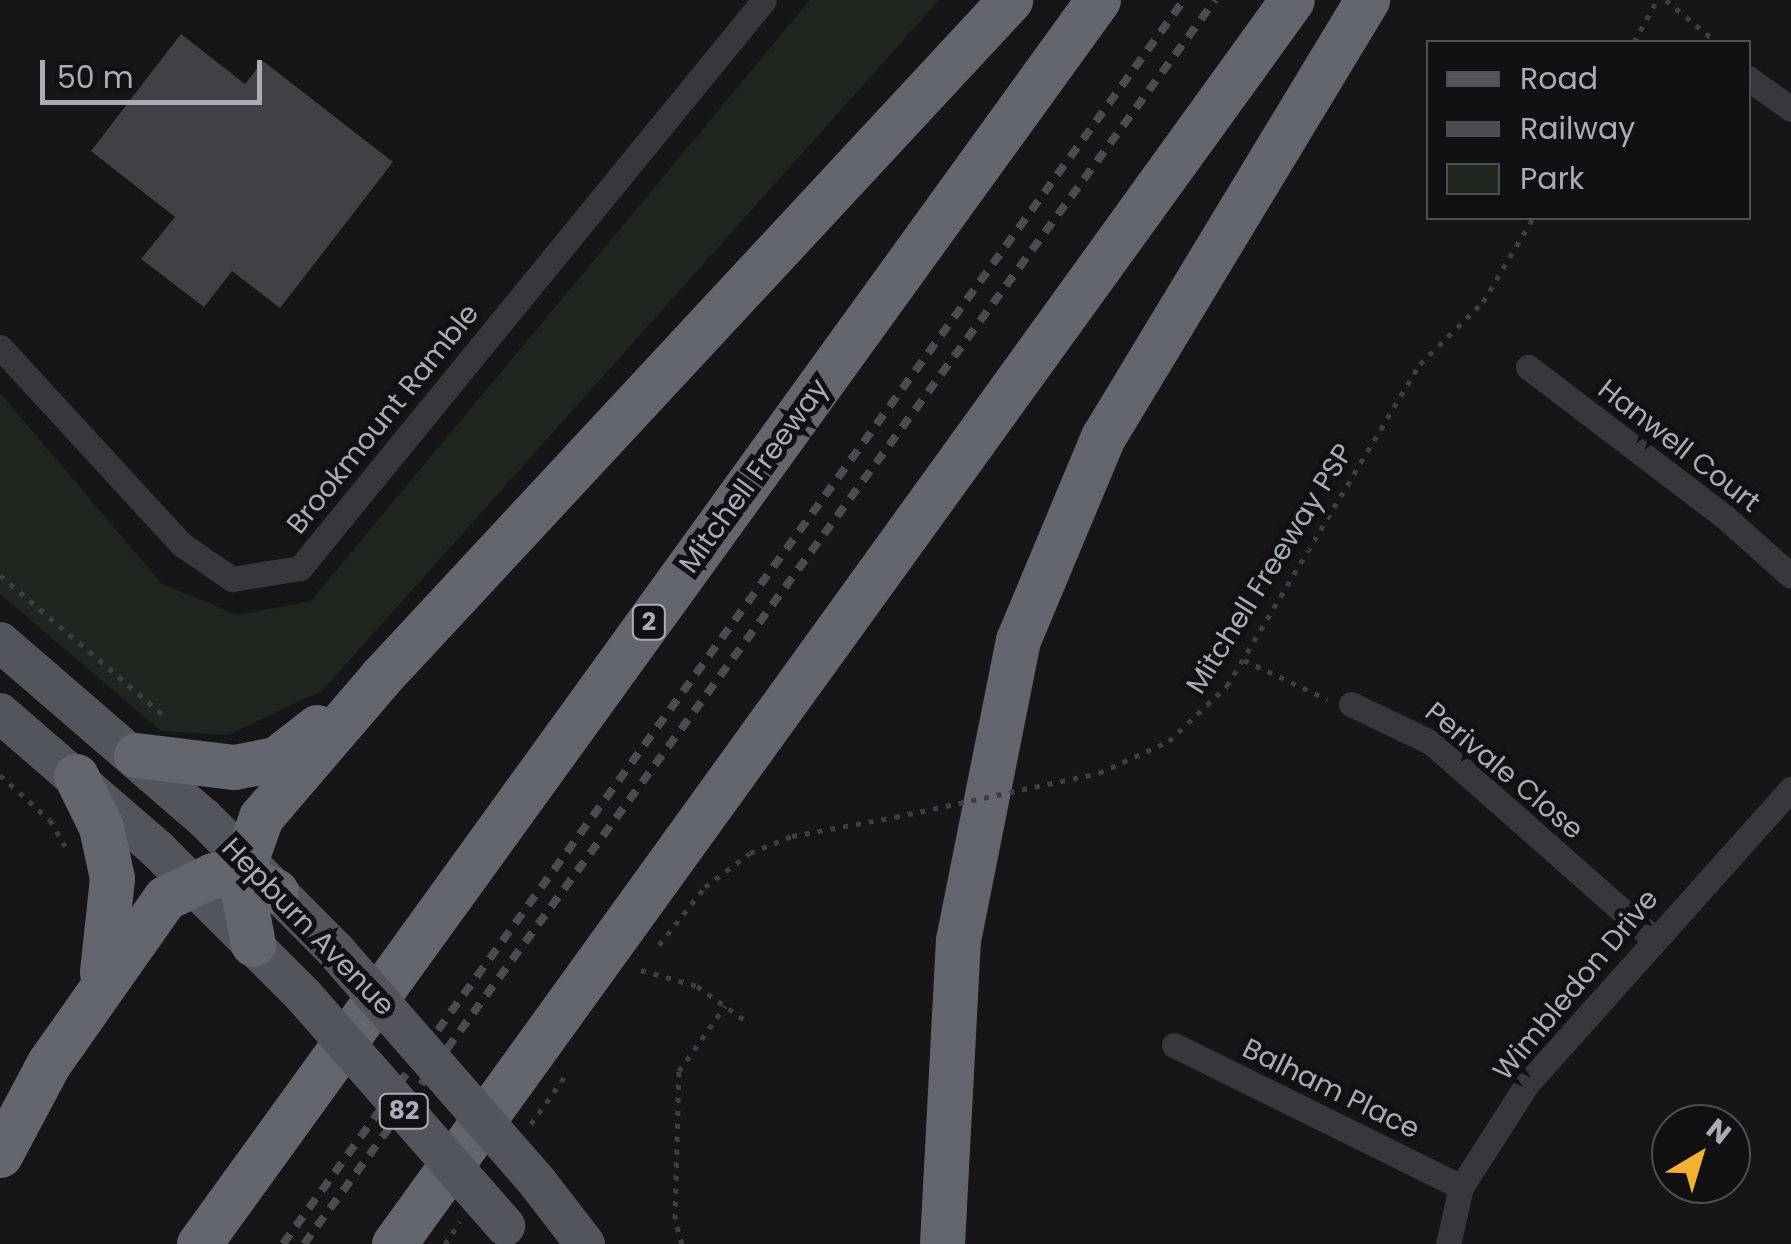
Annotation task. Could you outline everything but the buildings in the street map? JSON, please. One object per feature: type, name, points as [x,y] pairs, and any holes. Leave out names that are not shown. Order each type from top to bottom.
[{"type":"highway","points":[[254,944],[254,876],[261,816],[380,678],[1010,0]]},
{"type":"highway","name":"Mitchell Freeway","points":[[199,1244],[1098,0]]},
{"type":"highway","points":[[394,1244],[1292,0]]},
{"type":"highway","points":[[942,1244],[958,940],[1018,640],[1103,437],[1368,0]]},
{"type":"highway","points":[[136,756],[234,767],[276,759],[380,678]]},
{"type":"highway","points":[[76,776],[101,827],[112,878],[99,988]]},
{"type":"highway","points":[[0,1155],[99,988],[166,898],[190,881],[254,876]]},
{"type":"main road","name":"Hepburn Avenue","points":[[0,642],[136,756],[254,876],[334,950],[538,1183],[584,1244]]},
{"type":"main road","name":"Hepburn Avenue","points":[[0,713],[76,776],[254,944],[512,1235]]},
{"type":"street","name":"Brookmount Ramble","points":[[0,347],[182,544],[232,579],[300,568],[764,0]]},
{"type":"street","points":[[1751,80],[1791,109]]},
{"type":"street","name":"Hanwell Court","points":[[1528,367],[1726,518],[1791,576]]},
{"type":"street","name":"Perivale Close","points":[[1352,704],[1432,744],[1652,938]]},
{"type":"street","name":"Wimbledon Drive","points":[[1448,1244],[1461,1187],[1528,1084],[1652,938],[1791,790]]},
{"type":"street","name":"Balham Place","points":[[1174,1046],[1461,1187]]},
{"type":"path","points":[[1635,40],[1658,0]]},
{"type":"path","points":[[1666,0],[1714,40]]},
{"type":"path","name":"Mitchell Freeway PSP","points":[[630,986],[697,895],[740,859],[792,836],[1100,772],[1182,732],[1244,660],[1420,364],[1483,302],[1532,220]]},
{"type":"path","points":[[0,575],[164,718],[180,724]]},
{"type":"path","points":[[1244,660],[1312,695],[1352,704]]},
{"type":"path","points":[[0,775],[50,820],[67,850]]},
{"type":"path","points":[[0,783],[8,782]]},
{"type":"path","points":[[641,970],[689,982],[750,1024]]},
{"type":"path","points":[[682,1244],[675,1219],[680,1070],[725,1006]]},
{"type":"path","points":[[526,1130],[572,1066]]},
{"type":"path","points":[[444,1244],[469,1210]]},
{"type":"green space","points":[[810,0],[939,0],[322,691],[228,735],[161,731],[0,594],[0,393],[162,584],[238,615],[311,601]]},
{"type":"railway","points":[[283,1244],[1184,0]]},
{"type":"railway","points":[[304,1244],[1215,0]]}]
